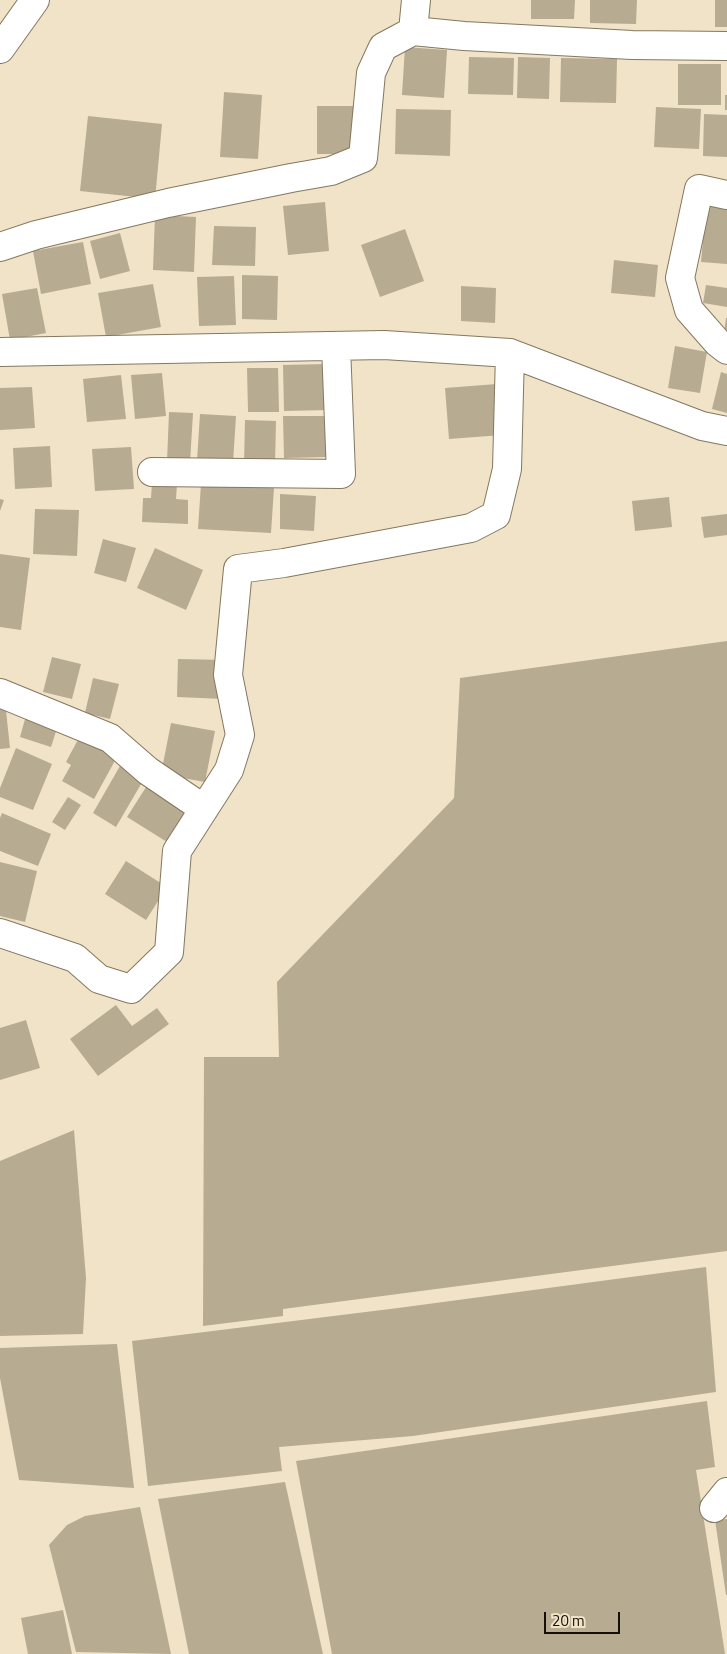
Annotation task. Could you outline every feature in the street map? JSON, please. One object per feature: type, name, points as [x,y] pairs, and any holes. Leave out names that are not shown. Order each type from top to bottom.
[{"type":"street","points":[[0,49],[35,0]]},
{"type":"street","points":[[413,31],[416,0]]},
{"type":"street","points":[[0,247],[36,235],[168,203],[284,179],[331,172],[363,158],[372,73],[383,47],[413,31],[464,36],[632,45],[727,46]]},
{"type":"street","points":[[727,195],[699,189],[680,278],[689,310],[718,343],[727,350]]},
{"type":"street","points":[[0,352],[384,345],[510,353],[702,426],[727,431]]},
{"type":"street","points":[[152,472],[341,474],[336,346]]},
{"type":"street","points":[[0,933],[75,958],[99,979],[131,989],[169,952],[177,851],[229,770],[240,735],[228,675],[238,569],[284,563],[471,528],[496,515],[507,469],[510,353]]},
{"type":"street","points":[[0,692],[110,738],[148,771],[204,809]]},
{"type":"building","points":[[531,0],[575,0],[574,19],[531,19]]},
{"type":"building","points":[[590,0],[637,0],[636,24],[590,23]]},
{"type":"building","points":[[715,0],[727,0],[727,27],[715,27]]},
{"type":"building","points":[[405,47],[447,50],[444,98],[402,95]]},
{"type":"building","points":[[469,57],[514,58],[513,95],[468,94]]},
{"type":"building","points":[[518,57],[550,58],[549,99],[517,98]]},
{"type":"building","points":[[561,58],[617,59],[616,103],[560,102]]},
{"type":"building","points":[[678,64],[721,64],[721,105],[678,105]]},
{"type":"building","points":[[224,92],[262,95],[258,159],[220,157]]},
{"type":"building","points":[[725,95],[727,95],[727,110],[725,110]]},
{"type":"building","points":[[317,106],[356,106],[357,154],[317,154]]},
{"type":"building","points":[[656,107],[701,109],[699,149],[654,147]]},
{"type":"building","points":[[396,109],[451,110],[450,156],[395,154]]},
{"type":"building","points":[[704,114],[727,115],[727,157],[703,156]]},
{"type":"building","points":[[88,116],[162,124],[155,199],[80,191]]},
{"type":"building","points":[[325,202],[329,251],[288,255],[283,206]]},
{"type":"building","points":[[706,204],[727,206],[727,264],[701,262]]},
{"type":"building","points":[[155,215],[196,217],[194,272],[153,270]]},
{"type":"building","points":[[214,226],[256,227],[255,266],[212,265]]},
{"type":"building","points":[[405,229],[424,281],[380,297],[361,245]]},
{"type":"building","points":[[120,233],[130,271],[100,279],[90,241]]},
{"type":"building","points":[[83,242],[91,284],[41,294],[33,251]]},
{"type":"building","points":[[614,260],[658,265],[655,297],[611,293]]},
{"type":"building","points":[[242,275],[278,276],[277,320],[242,319]]},
{"type":"building","points":[[234,276],[236,325],[199,326],[197,277]]},
{"type":"building","points":[[153,284],[161,327],[106,337],[98,293]]},
{"type":"building","points":[[706,285],[727,288],[727,307],[703,303]]},
{"type":"building","points":[[461,286],[496,288],[495,323],[461,321]]},
{"type":"building","points":[[37,288],[46,333],[10,340],[2,294]]},
{"type":"building","points":[[727,318],[727,334],[724,333]]},
{"type":"building","points":[[675,346],[707,352],[700,393],[668,388]]},
{"type":"building","points":[[327,364],[328,410],[284,411],[283,365]]},
{"type":"building","points":[[247,368],[278,368],[279,412],[248,412]]},
{"type":"building","points":[[721,372],[727,374],[727,413],[712,409]]},
{"type":"building","points":[[162,373],[166,416],[135,419],[131,375]]},
{"type":"building","points":[[121,375],[126,419],[87,422],[83,379]]},
{"type":"building","points":[[497,384],[502,435],[449,439],[445,388]]},
{"type":"building","points":[[32,387],[35,428],[0,430],[0,388]]},
{"type":"building","points":[[169,412],[193,413],[190,463],[167,462]]},
{"type":"building","points":[[200,414],[236,416],[233,463],[197,461]]},
{"type":"building","points":[[283,416],[326,416],[327,457],[284,458]]},
{"type":"building","points":[[245,420],[276,421],[275,466],[244,465]]},
{"type":"building","points":[[50,446],[52,487],[15,489],[13,448]]},
{"type":"building","points":[[131,447],[134,489],[95,491],[92,449]]},
{"type":"building","points":[[152,483],[177,484],[176,499],[188,500],[188,524],[142,522],[143,498],[151,498]]},
{"type":"building","points":[[201,484],[274,488],[271,533],[198,529]]},
{"type":"building","points":[[280,494],[316,496],[314,531],[280,529]]},
{"type":"building","points":[[669,497],[672,527],[635,531],[632,501]]},
{"type":"building","points":[[0,499],[4,500],[0,511]]},
{"type":"building","points":[[35,509],[79,510],[77,556],[33,554]]},
{"type":"building","points":[[727,514],[727,535],[704,538],[701,517]]},
{"type":"building","points":[[103,539],[136,548],[126,582],[94,573]]},
{"type":"building","points":[[155,548],[203,570],[186,610],[137,588]]},
{"type":"building","points":[[0,554],[30,558],[21,630],[0,627]]},
{"type":"building","points":[[727,641],[727,1251],[283,1309],[283,1316],[203,1326],[204,1057],[279,1057],[277,982],[454,798],[460,678]]},
{"type":"building","points":[[52,657],[81,664],[72,699],[43,692]]},
{"type":"building","points":[[178,659],[225,660],[224,699],[177,697]]},
{"type":"building","points":[[93,678],[119,684],[110,719],[85,713]]},
{"type":"building","points":[[5,701],[10,748],[0,749],[0,702]]},
{"type":"building","points":[[27,712],[59,722],[51,747],[20,737]]},
{"type":"building","points":[[171,723],[215,731],[205,782],[161,774]]},
{"type":"building","points":[[81,734],[118,755],[94,799],[62,781],[71,765],[66,762]]},
{"type":"building","points":[[16,748],[52,764],[33,810],[0,797],[0,788]]},
{"type":"building","points":[[120,766],[144,779],[116,827],[93,813]]},
{"type":"building","points":[[148,784],[188,809],[167,842],[127,817]]},
{"type":"building","points":[[68,797],[81,805],[65,830],[52,822]]},
{"type":"building","points":[[2,813],[51,834],[38,866],[0,851],[0,818]]},
{"type":"building","points":[[126,861],[167,887],[146,920],[105,894]]},
{"type":"building","points":[[0,862],[37,871],[25,922],[0,916]]},
{"type":"building","points":[[116,1005],[132,1026],[157,1008],[169,1024],[98,1076],[70,1039]]},
{"type":"building","points":[[26,1020],[40,1068],[0,1080],[0,1028]]},
{"type":"building","points":[[74,1130],[86,1278],[83,1334],[0,1336],[0,1161]]},
{"type":"building","points":[[706,1267],[716,1392],[413,1436],[279,1447],[282,1471],[148,1486],[132,1341]]},
{"type":"building","points":[[117,1344],[134,1488],[19,1480],[0,1378],[0,1348]]},
{"type":"building","points":[[707,1401],[715,1467],[696,1470],[725,1654],[332,1654],[296,1461]]},
{"type":"building","points":[[285,1482],[323,1654],[189,1654],[158,1499]]},
{"type":"building","points":[[140,1507],[171,1654],[76,1652],[49,1545],[67,1525],[85,1516]]},
{"type":"building","points":[[727,1519],[727,1595],[726,1595],[715,1520]]},
{"type":"building","points":[[63,1610],[72,1654],[28,1654],[21,1618]]}]
